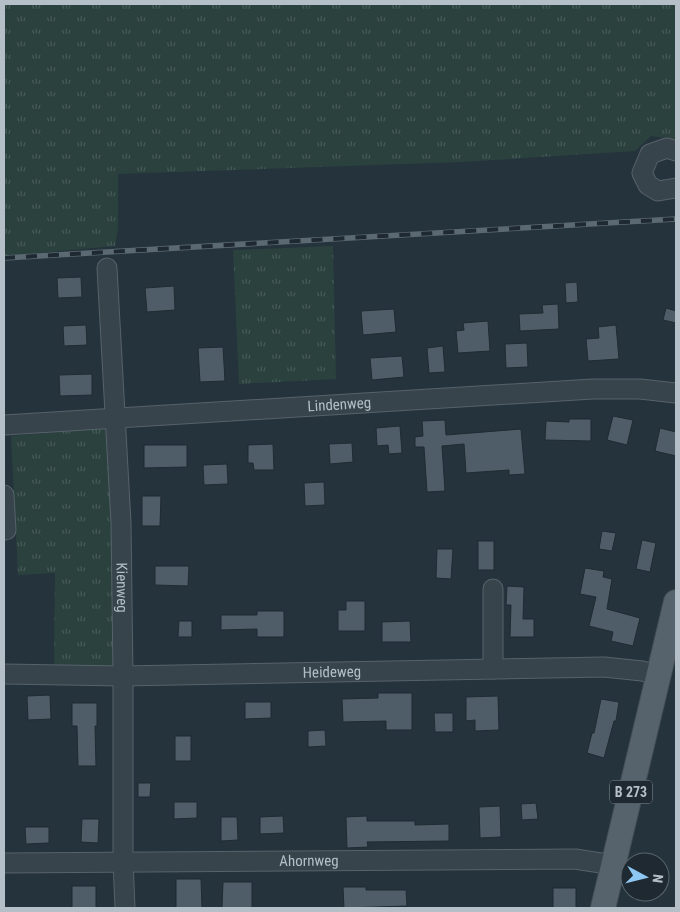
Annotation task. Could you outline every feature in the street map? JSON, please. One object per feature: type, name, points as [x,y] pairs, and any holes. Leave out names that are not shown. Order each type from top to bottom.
[{"type":"main road","name":"B 273","points":[[603,908],[676,602]]},
{"type":"street","points":[[676,151],[667,148],[650,154],[642,173],[648,185],[658,191],[676,188]]},
{"type":"street","name":"Kienweg","points":[[107,268],[121,523],[123,676],[122,861],[125,908]]},
{"type":"street","name":"Lindenweg","points":[[4,425],[592,389],[640,389],[676,394]]},
{"type":"street","points":[[4,495],[6,530]]},
{"type":"street","points":[[493,589],[493,669]]},
{"type":"street","name":"Heideweg","points":[[4,674],[123,676],[604,668],[642,671],[659,675]]},
{"type":"street","name":"Ahornweg","points":[[4,863],[575,859],[614,865]]},
{"type":"green space","points":[[4,4],[676,4],[676,139],[651,136],[635,151],[462,162],[118,174],[118,229],[115,246],[4,256]]},
{"type":"green space","points":[[333,246],[336,379],[239,384],[233,250]]},
{"type":"green space","points":[[110,428],[117,666],[54,669],[55,573],[18,575],[11,436]]},
{"type":"building","points":[[81,277],[82,297],[58,298],[57,278]]},
{"type":"building","points":[[577,282],[578,302],[566,303],[565,283]]},
{"type":"building","points":[[174,286],[175,310],[147,312],[145,288]]},
{"type":"building","points":[[558,304],[559,329],[520,331],[519,314],[543,313],[542,305]]},
{"type":"building","points":[[666,308],[676,311],[676,323],[663,320]]},
{"type":"building","points":[[394,309],[396,332],[363,335],[361,311]]},
{"type":"building","points":[[488,321],[490,351],[458,353],[456,331],[464,330],[463,323]]},
{"type":"building","points":[[86,325],[87,345],[64,346],[63,326]]},
{"type":"building","points":[[616,325],[619,359],[588,361],[586,339],[599,338],[598,327]]},
{"type":"building","points":[[527,343],[528,367],[506,368],[505,344]]},
{"type":"building","points":[[443,346],[445,372],[429,373],[427,348]]},
{"type":"building","points":[[223,347],[225,381],[200,382],[198,348]]},
{"type":"building","points":[[402,356],[404,377],[372,380],[370,358]]},
{"type":"building","points":[[92,374],[92,395],[60,396],[59,375]]},
{"type":"building","points":[[613,416],[633,420],[627,445],[607,440]]},
{"type":"building","points":[[569,419],[591,419],[591,441],[545,440],[546,421],[569,422]]},
{"type":"building","points":[[445,420],[446,435],[521,429],[525,474],[509,475],[509,470],[466,473],[464,444],[442,446],[445,491],[427,492],[424,447],[415,447],[415,437],[423,436],[422,421]]},
{"type":"building","points":[[400,426],[402,453],[389,454],[388,445],[377,446],[376,428]]},
{"type":"building","points":[[660,428],[676,432],[676,456],[655,451]]},
{"type":"building","points":[[352,443],[353,462],[330,464],[329,444]]},
{"type":"building","points":[[273,444],[274,470],[254,470],[253,463],[248,463],[248,445]]},
{"type":"building","points":[[144,445],[187,445],[187,467],[144,468]]},
{"type":"building","points":[[227,464],[228,484],[204,485],[203,465]]},
{"type":"building","points":[[324,482],[325,505],[305,506],[304,483]]},
{"type":"building","points":[[142,496],[161,496],[160,526],[142,526]]},
{"type":"building","points":[[602,531],[616,533],[612,551],[599,549]]},
{"type":"building","points":[[642,540],[656,543],[650,572],[636,569]]},
{"type":"building","points":[[478,541],[494,541],[494,570],[478,570]]},
{"type":"building","points":[[437,549],[453,549],[451,579],[436,578]]},
{"type":"building","points":[[155,566],[189,566],[188,586],[155,585]]},
{"type":"building","points":[[585,568],[604,571],[603,577],[612,579],[607,609],[640,618],[633,646],[611,641],[613,632],[589,626],[596,597],[580,594]]},
{"type":"building","points":[[507,586],[524,587],[523,619],[534,619],[534,637],[510,637],[511,605],[506,605]]},
{"type":"building","points":[[346,601],[365,601],[365,631],[338,631],[338,610],[346,610]]},
{"type":"building","points":[[257,611],[284,611],[284,637],[257,637],[257,629],[221,630],[221,615],[257,615]]},
{"type":"building","points":[[179,621],[192,621],[192,637],[178,637]]},
{"type":"building","points":[[410,621],[411,642],[382,642],[382,622]]},
{"type":"building","points":[[378,693],[412,693],[412,730],[386,730],[386,721],[343,722],[342,699],[378,698]]},
{"type":"building","points":[[50,695],[51,719],[28,720],[27,696]]},
{"type":"building","points":[[498,696],[499,730],[475,731],[475,720],[466,721],[466,697]]},
{"type":"building","points":[[601,699],[619,702],[616,721],[614,721],[604,758],[587,753],[592,733],[594,733]]},
{"type":"building","points":[[245,702],[271,702],[271,718],[245,719]]},
{"type":"building","points":[[72,703],[97,703],[97,726],[95,726],[96,766],[78,766],[77,726],[72,726]]},
{"type":"building","points":[[434,713],[453,713],[453,732],[435,732]]},
{"type":"building","points":[[325,730],[326,746],[308,747],[308,731]]},
{"type":"building","points":[[175,736],[191,736],[191,761],[175,761]]},
{"type":"building","points":[[138,783],[151,783],[150,797],[138,797]]},
{"type":"building","points":[[174,802],[197,802],[197,818],[174,819]]},
{"type":"building","points":[[536,803],[538,819],[522,820],[521,804]]},
{"type":"building","points":[[500,806],[501,837],[480,838],[479,807]]},
{"type":"building","points":[[283,816],[284,833],[260,834],[260,817]]},
{"type":"building","points":[[367,816],[367,821],[415,821],[415,825],[449,824],[449,841],[367,842],[368,847],[347,848],[346,817]]},
{"type":"building","points":[[221,817],[237,817],[238,840],[221,841]]},
{"type":"building","points":[[82,819],[99,819],[98,843],[81,842]]},
{"type":"building","points":[[25,827],[49,827],[49,843],[26,844]]},
{"type":"building","points":[[176,879],[201,879],[202,908],[176,908]]},
{"type":"building","points":[[223,882],[252,882],[252,908],[222,908]]},
{"type":"building","points":[[72,886],[96,886],[96,908],[72,908]]},
{"type":"building","points":[[343,887],[366,887],[366,890],[406,890],[407,906],[344,908]]},
{"type":"building","points":[[553,888],[576,888],[576,908],[553,908]]},
{"type":"railway","points":[[4,258],[676,219]]}]
